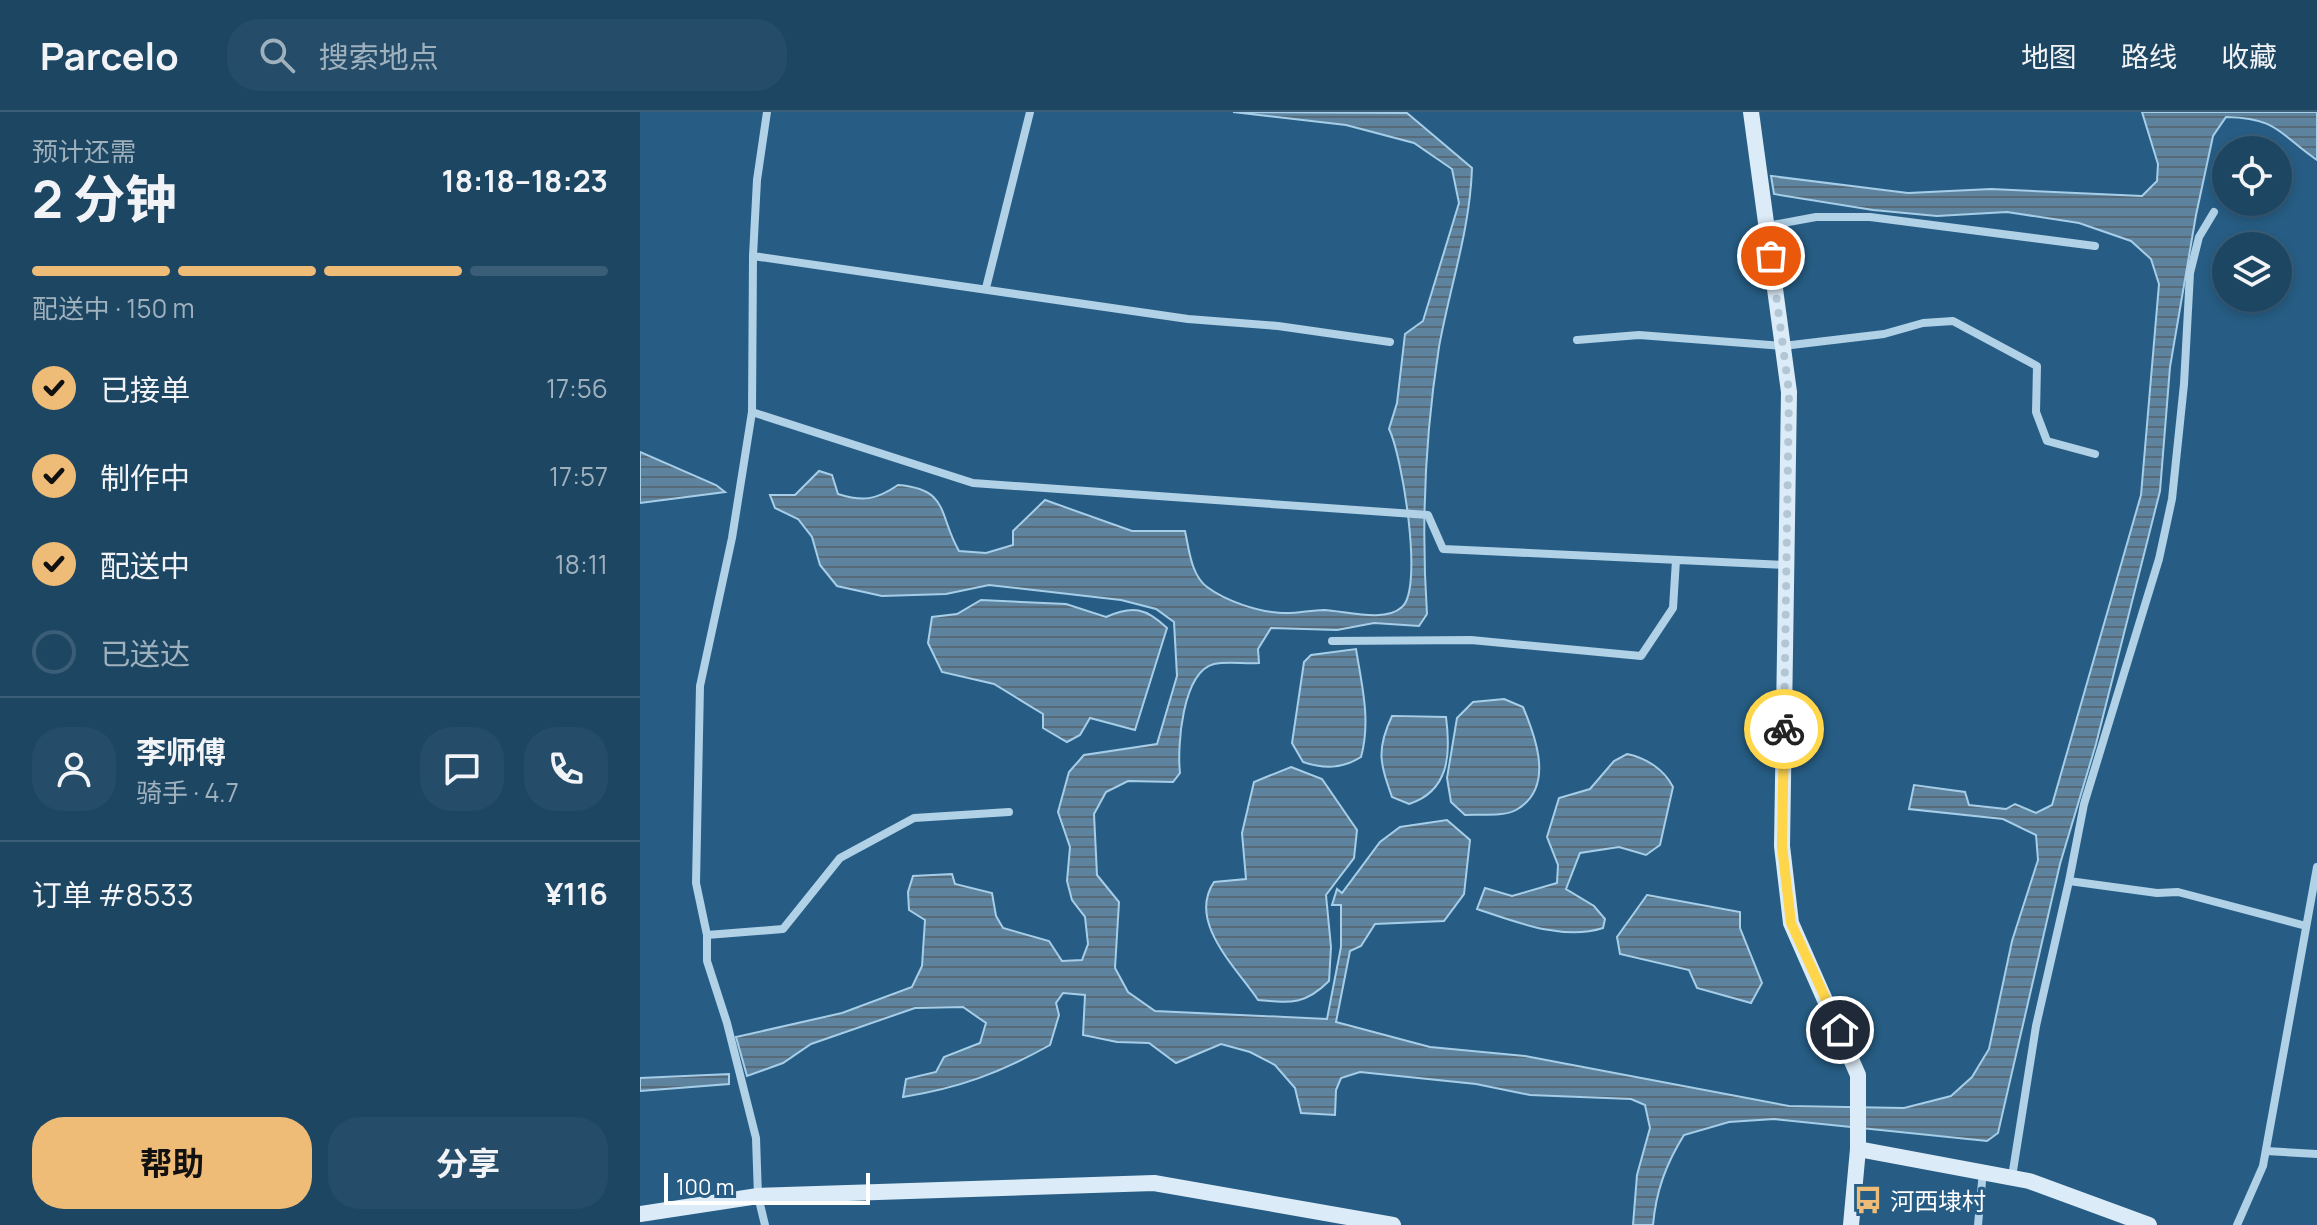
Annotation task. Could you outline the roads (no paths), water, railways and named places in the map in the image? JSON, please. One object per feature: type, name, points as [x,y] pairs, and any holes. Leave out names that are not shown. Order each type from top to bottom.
[{"type":"street","points":[[765,1225],[758,1196],[756,1138],[727,1023],[707,961],[707,935],[696,883],[700,686],[732,538],[752,412],[753,256],[757,180],[767,112]]},
{"type":"street","points":[[986,288],[1030,112]]},
{"type":"street","points":[[1751,112],[1789,392],[1782,846],[1791,923],[1858,1075],[1858,1142],[1851,1225]]},
{"type":"street","points":[[2012,1177],[2036,1026],[2084,804],[2159,559],[2172,499],[2190,273],[2199,237],[2212,215]]},
{"type":"street","points":[[1766,226],[1816,217],[1870,217],[2095,246]]},
{"type":"street","points":[[753,256],[1188,319],[1278,326],[1390,342]]},
{"type":"street","points":[[1577,340],[1639,335],[1783,346],[1884,334],[1923,323],[1953,321],[2037,366],[2036,412],[2047,441],[2095,454]]},
{"type":"street","points":[[752,412],[973,483],[1428,515],[1443,549],[1786,565]]},
{"type":"street","points":[[1332,641],[1471,640],[1641,656],[1673,608],[1676,560]]},
{"type":"street","points":[[707,935],[783,929],[840,858],[914,818],[1009,812]]},
{"type":"street","points":[[2237,1225],[2263,1166],[2317,867]]},
{"type":"street","points":[[2069,881],[2157,893],[2178,892],[2306,926]]},
{"type":"street","points":[[1858,1142],[2012,1177],[2149,1225]]},
{"type":"street","points":[[2266,1151],[2317,1154]]},
{"type":"street","points":[[1978,1225],[1983,1171]]},
{"type":"street","points":[[640,1214],[758,1196],[1154,1183],[1393,1225]]},
{"type":"water","points":[[1233,112],[1407,113],[1472,168],[1468,214],[1439,347],[1430,414],[1424,514],[1427,614],[1419,626],[1374,623],[1337,630],[1271,628],[1258,649],[1259,663],[1214,664],[1203,670],[1195,681],[1188,695],[1181,729],[1180,773],[1173,782],[1128,781],[1106,792],[1094,814],[1097,875],[1119,902],[1115,968],[1128,992],[1155,1011],[1327,1019],[1341,947],[1341,905],[1332,905],[1337,889],[1342,893],[1380,842],[1400,827],[1447,820],[1470,840],[1464,894],[1444,921],[1375,924],[1361,946],[1350,951],[1336,1022],[1430,1047],[1525,1056],[1789,1106],[1904,1108],[1951,1096],[1972,1077],[1989,1049],[2012,941],[2038,860],[2036,835],[2003,819],[1909,809],[1914,785],[1965,792],[1969,805],[2006,809],[2015,804],[2036,813],[2052,805],[2141,495],[2159,284],[2151,259],[2131,241],[2079,223],[2007,212],[1937,216],[1873,210],[1774,194],[1771,176],[1908,193],[1991,189],[2142,196],[2157,181],[2158,164],[2142,112],[2317,112],[2317,160],[2292,141],[2292,136],[2286,136],[2257,120],[2226,117],[2212,136],[2170,367],[2160,491],[2096,744],[2060,864],[1998,1133],[1987,1141],[1774,1119],[1729,1122],[1684,1135],[1663,1178],[1653,1225],[1633,1225],[1637,1175],[1650,1128],[1645,1105],[1631,1099],[1530,1095],[1476,1084],[1360,1072],[1341,1078],[1336,1090],[1335,1115],[1301,1113],[1295,1088],[1275,1065],[1250,1052],[1221,1044],[1176,1063],[1149,1043],[1117,1042],[1083,1035],[1085,995],[1063,993],[1056,1003],[1059,1015],[1050,1045],[1014,1064],[943,1089],[903,1097],[906,1079],[936,1072],[944,1057],[980,1043],[986,1023],[963,1007],[915,1008],[811,1044],[783,1063],[747,1076],[736,1037],[842,1013],[912,987],[922,966],[925,920],[909,910],[908,892],[913,876],[952,874],[955,884],[992,893],[996,916],[1003,928],[1049,941],[1062,961],[1082,960],[1088,944],[1085,917],[1072,900],[1067,881],[1070,847],[1058,812],[1069,772],[1084,755],[1157,744],[1177,676],[1174,622],[1156,609],[1121,600],[989,585],[946,594],[882,596],[837,586],[820,565],[812,537],[798,519],[775,508],[770,495],[795,495],[819,471],[832,475],[838,494],[855,498],[876,497],[898,485],[915,488],[935,498],[959,551],[986,553],[1013,545],[1013,531],[1045,500],[1132,531],[1185,531],[1194,569],[1202,582],[1215,592],[1253,608],[1273,612],[1324,610],[1376,615],[1395,612],[1402,607],[1408,595],[1411,575],[1409,521],[1400,465],[1389,429],[1397,403],[1405,334],[1423,321],[1459,203],[1452,169],[1414,143],[1346,125]]},
{"type":"water","points":[[640,452],[716,485],[725,492],[640,503]]},
{"type":"water","points":[[981,600],[1066,604],[1106,617],[1139,610],[1159,621],[1167,628],[1135,730],[1090,718],[1080,735],[1067,742],[1043,728],[1043,714],[994,684],[942,672],[928,643],[932,617],[957,614]]},
{"type":"water","points":[[1356,649],[1365,717],[1361,757],[1333,767],[1303,762],[1292,743],[1304,662],[1311,655]]},
{"type":"water","points":[[1504,699],[1523,707],[1533,733],[1539,762],[1535,789],[1528,801],[1511,812],[1465,815],[1451,802],[1447,778],[1457,718],[1473,702]]},
{"type":"water","points":[[1392,716],[1446,717],[1447,758],[1440,781],[1422,798],[1409,804],[1392,797],[1383,765],[1382,748]]},
{"type":"water","points":[[1627,754],[1654,765],[1673,787],[1660,845],[1646,855],[1619,847],[1580,853],[1566,889],[1594,906],[1605,919],[1603,928],[1556,931],[1477,909],[1485,888],[1512,896],[1557,883],[1558,865],[1547,837],[1559,798],[1590,789],[1614,761]]},
{"type":"water","points":[[1291,767],[1322,779],[1357,830],[1354,858],[1326,895],[1331,947],[1329,981],[1312,995],[1297,1001],[1258,1000],[1227,959],[1210,928],[1206,913],[1207,897],[1214,882],[1246,879],[1242,833],[1254,782]]},
{"type":"water","points":[[1647,895],[1740,912],[1740,928],[1762,983],[1751,1003],[1697,988],[1689,970],[1620,954],[1617,937]]},
{"type":"water","points":[[729,1074],[729,1084],[640,1091],[640,1078]]},
{"type":"place","name":"河西埭村","points":[[1868,1200]]}]
